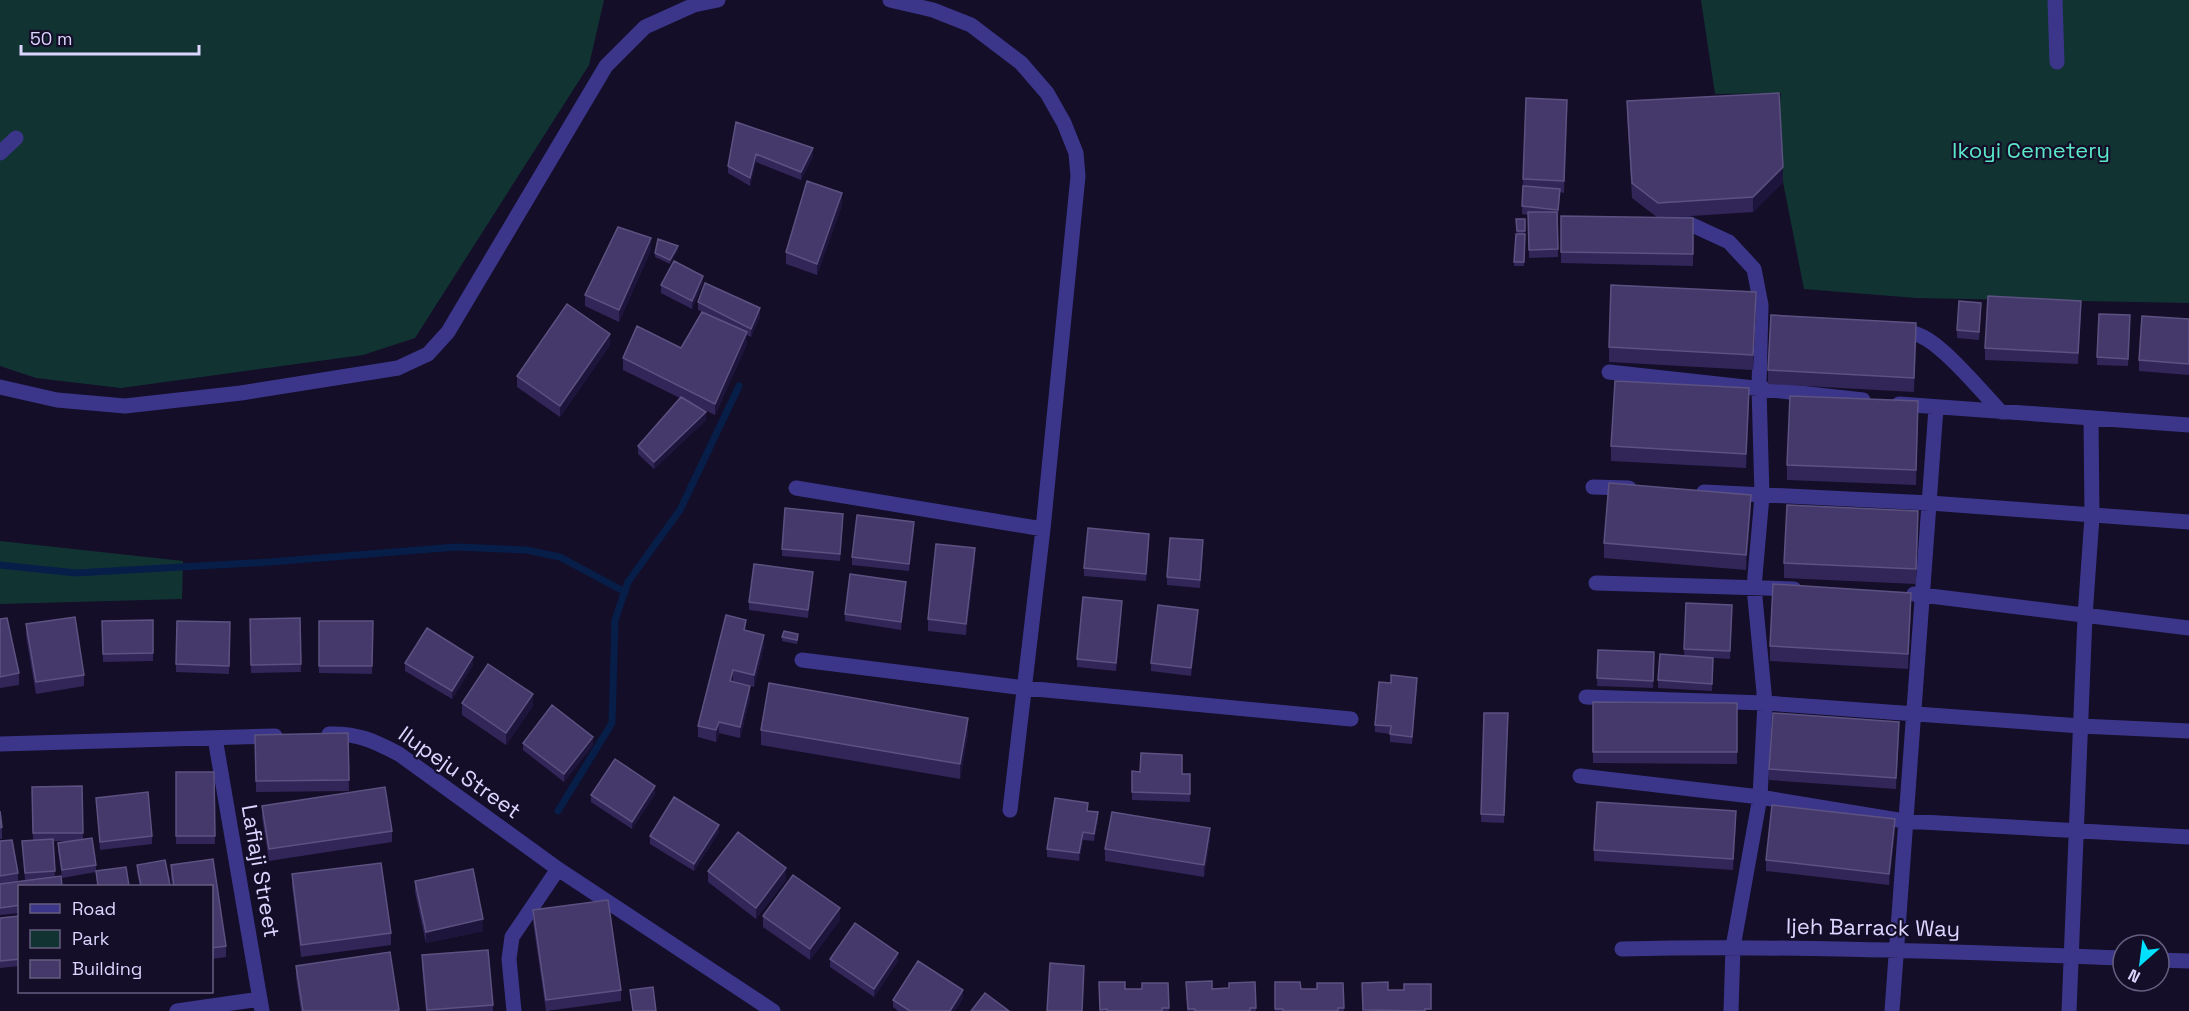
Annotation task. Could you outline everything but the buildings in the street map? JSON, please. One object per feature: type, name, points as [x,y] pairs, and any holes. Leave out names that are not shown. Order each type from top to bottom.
[{"type":"street","points":[[0,387],[57,400],[125,406],[241,393],[398,368],[428,354],[448,332],[606,66],[645,27],[694,5],[718,0]]},
{"type":"street","points":[[890,0],[942,13],[971,25],[1021,63],[1047,93],[1064,123],[1076,153],[1078,176],[1025,688],[1010,810]]},
{"type":"street","points":[[2055,0],[2057,62]]},
{"type":"street","points":[[0,153],[16,138]]},
{"type":"street","points":[[1657,223],[1690,224],[1729,242],[1754,269],[1761,305],[1759,388],[1762,496],[1754,587],[1765,703],[1760,797],[1734,946],[1731,1011]]},
{"type":"street","points":[[1761,319],[1780,321]]},
{"type":"street","points":[[1887,330],[1909,331],[1923,336],[1965,374],[2001,412]]},
{"type":"street","points":[[1609,372],[1936,408],[2189,424]]},
{"type":"street","points":[[1892,1011],[1904,821],[1936,408]]},
{"type":"street","points":[[2069,1011],[2085,616],[2092,516],[2091,418]]},
{"type":"street","points":[[1593,487],[1639,489]]},
{"type":"street","points":[[796,488],[1042,529]]},
{"type":"street","points":[[1686,491],[1929,503],[2189,522]]},
{"type":"street","points":[[1596,582],[1814,590]]},
{"type":"street","points":[[1897,593],[1921,594],[2189,628]]},
{"type":"street","points":[[802,660],[1025,688],[1352,719]]},
{"type":"street","points":[[1586,697],[1765,703],[1912,715],[2189,731]]},
{"type":"street","name":"Ilupeju Street","points":[[309,735],[344,733],[370,739],[399,754],[558,869],[772,1011]]},
{"type":"street","points":[[0,744],[285,735]]},
{"type":"street","name":"Lafiaji Street","points":[[215,738],[261,1005]]},
{"type":"street","points":[[1580,776],[1760,797],[1904,821],[2189,837]]},
{"type":"street","points":[[514,1011],[509,959],[512,937],[558,869]]},
{"type":"street","name":"Ijeh Barrack Way","points":[[1622,949],[1734,946],[1895,949],[2111,958]]},
{"type":"street","points":[[2171,960],[2189,961]]},
{"type":"street","points":[[177,1011],[261,1005]]},
{"type":"green space","points":[[0,0],[604,0],[589,65],[415,338],[363,355],[121,388],[36,378],[0,366]]},
{"type":"green space","name":"Ikoyi Cemetery","points":[[1701,0],[2189,0],[2189,303],[1916,298],[1804,289],[1783,182],[1779,108],[1781,93],[1715,94]]},
{"type":"green space","points":[[0,541],[183,561],[182,599],[0,604]]},
{"type":"waterway","points":[[558,811],[612,723],[615,620],[628,582],[680,510],[739,386]]},
{"type":"waterway","points":[[0,565],[76,573],[270,562],[456,547],[526,550],[560,557],[625,592]]}]
